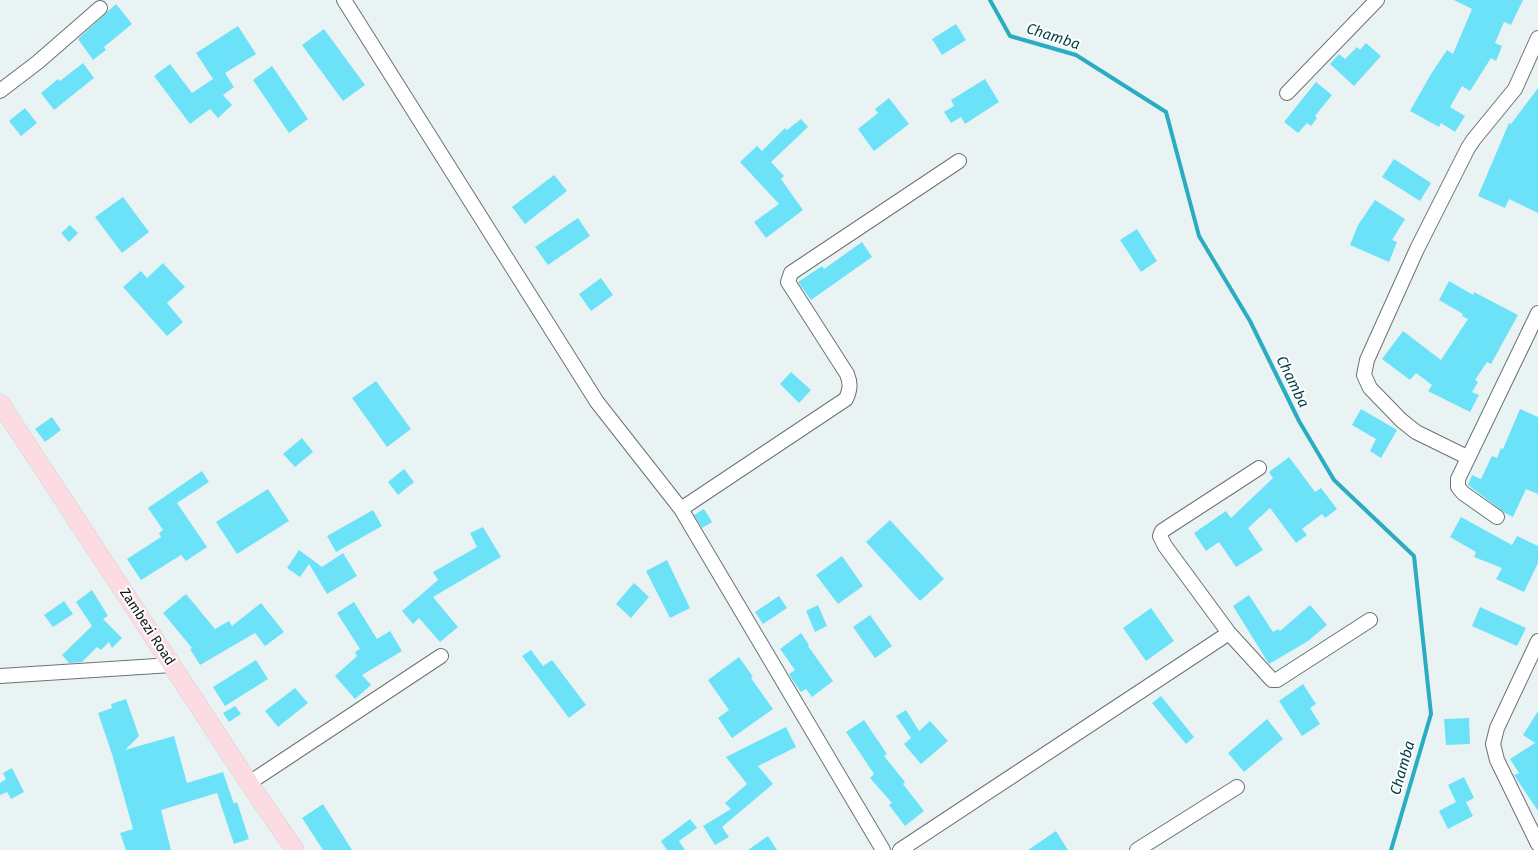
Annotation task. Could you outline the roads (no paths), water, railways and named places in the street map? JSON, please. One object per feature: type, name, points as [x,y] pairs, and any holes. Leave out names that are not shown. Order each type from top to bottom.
[{"type":"main road","name":"Zambezi Road","points":[[0,403],[295,850]]},
{"type":"street","points":[[344,0],[597,402],[680,509],[883,850]]},
{"type":"street","points":[[1286,93],[1377,0]]},
{"type":"street","points":[[0,91],[38,62],[100,8]]},
{"type":"street","points":[[1467,457],[1416,432],[1401,420],[1370,388],[1364,375],[1367,360],[1417,249],[1468,148],[1515,90],[1538,38]]},
{"type":"street","points":[[680,509],[846,399],[850,391],[850,382],[847,374],[788,282],[791,273],[959,161]]},
{"type":"street","points":[[1497,517],[1462,493],[1458,487],[1458,479],[1538,313]]},
{"type":"street","points":[[1260,468],[1162,531],[1160,536],[1165,546],[1229,633],[1272,680],[1277,680],[1370,620]]},
{"type":"street","points":[[900,850],[1229,633]]},
{"type":"street","points":[[1538,641],[1497,728],[1493,744],[1497,760],[1538,844]]},
{"type":"street","points":[[249,783],[441,656]]},
{"type":"street","points":[[0,676],[172,665]]},
{"type":"street","points":[[1137,850],[1237,787]]},
{"type":"waterway","name":"Chamba","points":[[990,0],[1010,36],[1076,55],[1166,112],[1199,236],[1250,321],[1299,421],[1334,480],[1414,556],[1431,714],[1391,850]]}]
